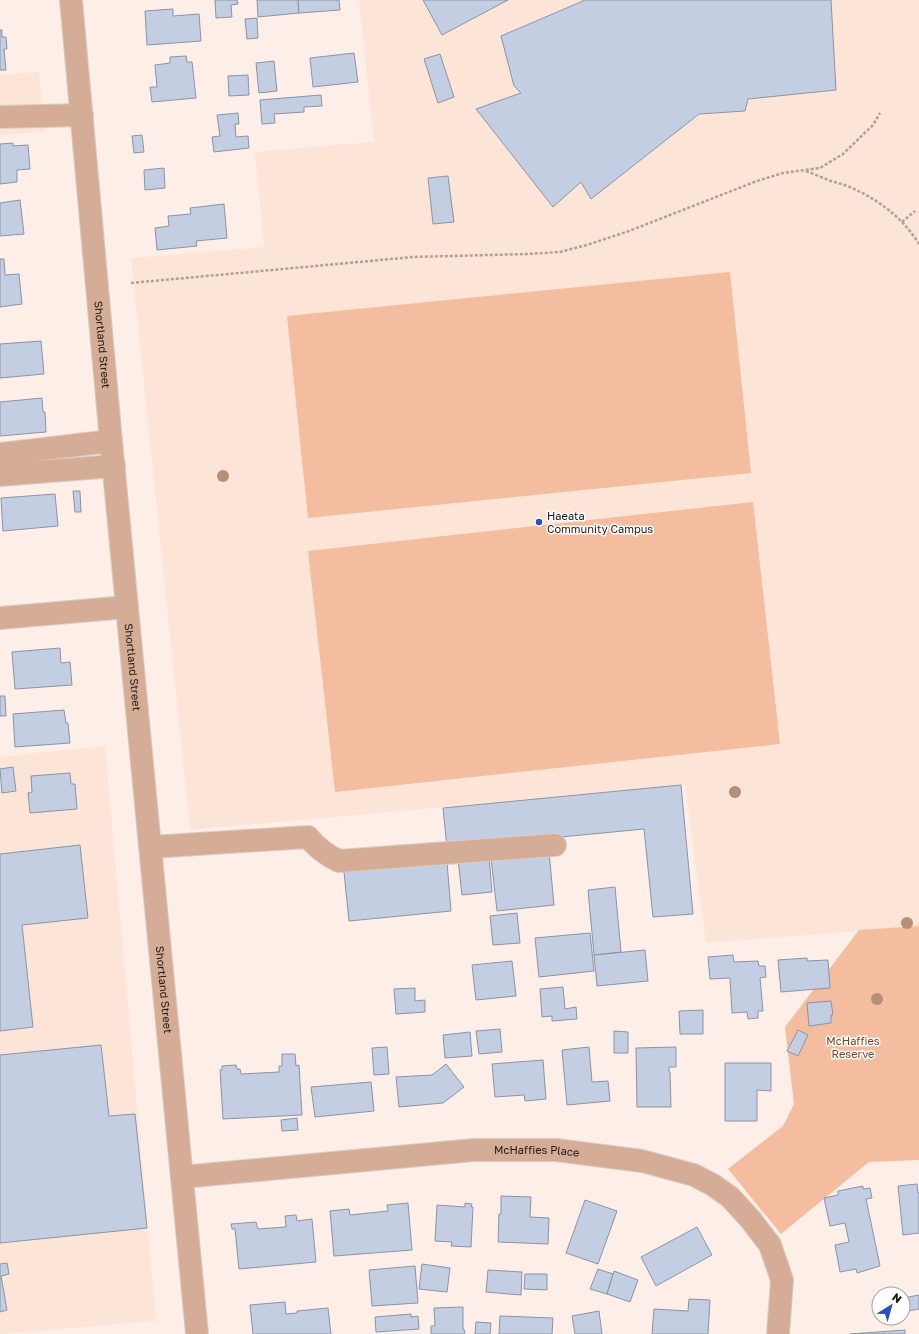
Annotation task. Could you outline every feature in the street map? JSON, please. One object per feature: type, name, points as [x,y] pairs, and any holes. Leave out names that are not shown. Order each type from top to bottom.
[{"type":"street","name":"Shortland Street","points":[[71,0],[111,441],[197,1334]]},
{"type":"street","points":[[0,117],[82,115]]},
{"type":"street","points":[[0,454],[111,441]]},
{"type":"street","points":[[0,475],[114,466]]},
{"type":"street","points":[[0,618],[128,607]]},
{"type":"street","points":[[151,848],[308,836],[321,850],[339,861],[555,845]]},
{"type":"street","name":"McHaffies Place","points":[[182,1177],[474,1150],[556,1150],[642,1161],[694,1175],[730,1198],[751,1220],[770,1245],[782,1280],[778,1334]]},
{"type":"path","points":[[131,283],[413,257],[560,252],[629,231],[757,181],[782,173],[820,168],[843,154],[873,125],[880,113]]},
{"type":"path","points":[[805,170],[831,181],[851,187],[867,195],[898,217],[913,234],[919,244]]},
{"type":"path","points":[[902,222],[915,211]]},
{"type":"shaded area","name":"Haeata Community Campus","points":[[359,0],[919,0],[919,926],[706,943],[685,785],[190,830],[131,258],[264,247],[255,152],[374,142]]},
{"type":"shaded area","points":[[39,72],[45,131],[0,135],[0,75]]},
{"type":"shaded area","points":[[105,746],[156,1321],[0,1334],[0,757]]},
{"type":"green space","points":[[730,272],[751,473],[308,518],[287,316]]},
{"type":"green space","points":[[753,502],[780,744],[335,792],[308,551]]},
{"type":"green space","name":"McHaffies Reserve","points":[[919,926],[919,1160],[869,1162],[781,1234],[728,1169],[783,1126],[794,1104],[785,1027],[859,930]]},
{"type":"building","points":[[215,0],[237,0],[238,4],[231,5],[232,17],[216,18]]},
{"type":"building","points":[[257,0],[298,0],[299,13],[258,17]]},
{"type":"building","points":[[298,0],[339,0],[340,10],[299,13]]},
{"type":"building","points":[[423,0],[508,0],[442,35]]},
{"type":"building","points":[[583,0],[831,0],[836,90],[748,99],[745,111],[699,114],[591,199],[581,182],[553,207],[476,109],[521,93],[514,86],[501,36]]},
{"type":"building","points":[[173,9],[173,16],[199,14],[201,41],[147,45],[145,11]]},
{"type":"building","points":[[257,18],[258,38],[247,39],[245,19]]},
{"type":"building","points":[[0,30],[2,30],[2,37],[6,37],[7,49],[4,49],[6,70],[0,70]]},
{"type":"building","points":[[354,53],[358,82],[313,87],[310,58]]},
{"type":"building","points":[[440,54],[454,97],[438,103],[424,59]]},
{"type":"building","points":[[186,56],[187,62],[192,62],[196,98],[152,102],[150,87],[157,87],[155,65],[170,63],[170,57]]},
{"type":"building","points":[[274,61],[277,91],[259,93],[256,63]]},
{"type":"building","points":[[248,75],[249,95],[229,96],[228,76]]},
{"type":"building","points":[[321,95],[322,106],[304,107],[304,112],[274,114],[275,123],[262,124],[260,100]]},
{"type":"building","points":[[238,113],[239,124],[235,124],[236,137],[248,136],[249,148],[214,152],[212,137],[220,136],[217,115]]},
{"type":"building","points":[[142,135],[144,152],[134,153],[132,136]]},
{"type":"building","points":[[13,143],[13,146],[28,145],[30,169],[17,170],[17,182],[0,184],[0,144]]},
{"type":"building","points":[[164,168],[165,188],[145,190],[144,170]]},
{"type":"building","points":[[448,176],[454,222],[433,224],[428,178]]},
{"type":"building","points":[[20,200],[24,234],[0,236],[0,203]]},
{"type":"building","points":[[224,204],[227,238],[196,241],[197,246],[157,250],[155,228],[169,226],[168,216],[191,214],[190,208]]},
{"type":"building","points":[[0,259],[4,259],[5,275],[19,274],[22,304],[0,307]]},
{"type":"building","points":[[41,341],[44,374],[0,378],[0,344]]},
{"type":"building","points":[[42,398],[43,412],[45,412],[46,432],[0,436],[0,402]]},
{"type":"building","points":[[73,491],[80,491],[81,512],[75,512]]},
{"type":"building","points":[[55,494],[58,526],[3,531],[1,498]]},
{"type":"building","points":[[60,648],[61,663],[70,662],[72,685],[15,689],[12,652]]},
{"type":"building","points":[[0,696],[5,696],[6,716],[0,716]]},
{"type":"building","points":[[64,710],[66,723],[68,723],[70,743],[15,747],[13,714]]},
{"type":"building","points":[[13,767],[16,791],[2,793],[0,769]]},
{"type":"building","points":[[70,773],[71,784],[75,784],[77,809],[30,813],[28,793],[32,792],[31,776]]},
{"type":"building","points":[[681,785],[693,914],[653,917],[644,829],[447,848],[443,808]]},
{"type":"building","points":[[80,845],[88,918],[22,925],[33,1027],[0,1031],[0,854]]},
{"type":"building","points":[[549,852],[554,905],[497,911],[491,858]]},
{"type":"building","points":[[489,856],[492,892],[462,895],[458,859]]},
{"type":"building","points":[[447,862],[451,911],[349,921],[344,872]]},
{"type":"building","points":[[615,887],[621,952],[594,955],[588,890]]},
{"type":"building","points":[[517,913],[520,943],[493,945],[490,916]]},
{"type":"building","points":[[590,933],[594,971],[539,977],[535,938]]},
{"type":"building","points":[[645,950],[648,981],[597,986],[594,955]]},
{"type":"building","points":[[733,955],[734,962],[758,961],[759,966],[765,966],[766,977],[760,978],[763,1011],[758,1011],[758,1018],[748,1019],[747,1012],[732,1013],[730,978],[710,979],[708,957]]},
{"type":"building","points":[[807,958],[807,961],[828,960],[830,988],[781,992],[778,960]]},
{"type":"building","points":[[512,961],[516,996],[476,1000],[472,965]]},
{"type":"building","points":[[563,987],[565,1009],[576,1007],[577,1019],[552,1021],[552,1016],[542,1017],[540,989]]},
{"type":"building","points":[[415,988],[415,1001],[425,1000],[425,1012],[396,1014],[394,989]]},
{"type":"building","points":[[831,1001],[833,1015],[831,1015],[831,1023],[809,1026],[807,1003]]},
{"type":"building","points":[[703,1010],[703,1034],[680,1034],[679,1011]]},
{"type":"building","points":[[500,1029],[502,1052],[479,1054],[476,1031]]},
{"type":"building","points":[[798,1030],[808,1035],[798,1056],[787,1051]]},
{"type":"building","points":[[614,1031],[628,1032],[628,1053],[614,1053]]},
{"type":"building","points":[[470,1032],[472,1056],[445,1058],[443,1035]]},
{"type":"building","points":[[101,1045],[109,1116],[135,1114],[147,1228],[0,1243],[0,1055]]},
{"type":"building","points":[[387,1047],[389,1074],[374,1075],[372,1048]]},
{"type":"building","points":[[589,1047],[592,1082],[608,1081],[610,1101],[567,1105],[562,1050]]},
{"type":"building","points":[[676,1047],[676,1067],[669,1067],[671,1107],[637,1107],[636,1048]]},
{"type":"building","points":[[282,1054],[295,1054],[296,1066],[299,1065],[302,1115],[223,1119],[220,1070],[222,1070],[222,1066],[236,1065],[237,1069],[240,1069],[241,1074],[279,1072],[279,1066],[282,1066]]},
{"type":"building","points":[[543,1060],[546,1099],[525,1101],[524,1095],[495,1097],[492,1064]]},
{"type":"building","points":[[725,1063],[771,1063],[771,1091],[757,1090],[757,1121],[725,1121]]},
{"type":"building","points":[[446,1064],[464,1087],[443,1103],[399,1107],[396,1077],[432,1075]]},
{"type":"building","points":[[371,1082],[374,1111],[315,1117],[311,1087]]},
{"type":"building","points":[[297,1118],[298,1130],[282,1131],[281,1120]]},
{"type":"building","points":[[917,1184],[919,1193],[919,1233],[903,1235],[898,1186]]},
{"type":"building","points":[[863,1186],[863,1189],[870,1188],[872,1198],[866,1199],[880,1266],[857,1273],[856,1269],[840,1272],[835,1245],[849,1242],[845,1223],[830,1226],[824,1198],[838,1195],[838,1191]]},
{"type":"building","points":[[501,1196],[531,1197],[530,1217],[549,1218],[548,1244],[498,1242]]},
{"type":"building","points":[[585,1200],[617,1211],[598,1264],[566,1253]]},
{"type":"building","points":[[408,1203],[412,1250],[334,1256],[330,1211],[349,1209],[350,1215],[388,1211],[387,1205]]},
{"type":"building","points":[[465,1203],[472,1204],[471,1207],[473,1207],[471,1247],[451,1246],[452,1242],[435,1241],[437,1205],[465,1207]]},
{"type":"building","points":[[296,1215],[297,1221],[312,1219],[316,1262],[239,1269],[235,1229],[232,1229],[231,1224],[256,1222],[258,1229],[286,1227],[285,1216]]},
{"type":"building","points":[[697,1227],[712,1255],[656,1286],[641,1257]]},
{"type":"building","points":[[7,1263],[9,1274],[1,1276],[7,1310],[0,1312],[0,1264]]},
{"type":"building","points":[[422,1264],[450,1268],[447,1292],[419,1289]]},
{"type":"building","points":[[415,1266],[418,1303],[372,1306],[369,1270]]},
{"type":"building","points":[[598,1269],[613,1274],[607,1294],[590,1289]]},
{"type":"building","points":[[488,1270],[522,1272],[521,1295],[486,1292]]},
{"type":"building","points":[[614,1271],[638,1280],[630,1302],[607,1294]]},
{"type":"building","points":[[525,1274],[547,1274],[547,1290],[524,1289]]},
{"type":"building","points":[[919,1295],[919,1309],[911,1310],[911,1296]]},
{"type":"building","points":[[689,1299],[710,1300],[708,1334],[652,1334],[654,1309],[688,1311]]},
{"type":"building","points":[[285,1302],[286,1314],[297,1313],[297,1311],[328,1308],[331,1334],[253,1334],[250,1305]]},
{"type":"building","points":[[463,1307],[463,1329],[465,1334],[431,1334],[431,1326],[435,1326],[434,1308]]},
{"type":"building","points":[[599,1311],[602,1334],[575,1334],[572,1316]]},
{"type":"building","points":[[411,1314],[411,1317],[418,1316],[419,1329],[376,1332],[375,1317]]},
{"type":"building","points":[[500,1316],[553,1318],[552,1334],[499,1334]]},
{"type":"building","points":[[476,1322],[491,1323],[490,1334],[475,1334]]},
{"type":"building","points":[[905,1330],[905,1334],[850,1334]]},
{"type":"place","name":"Haeata Community Campus","points":[[539,522]]}]
